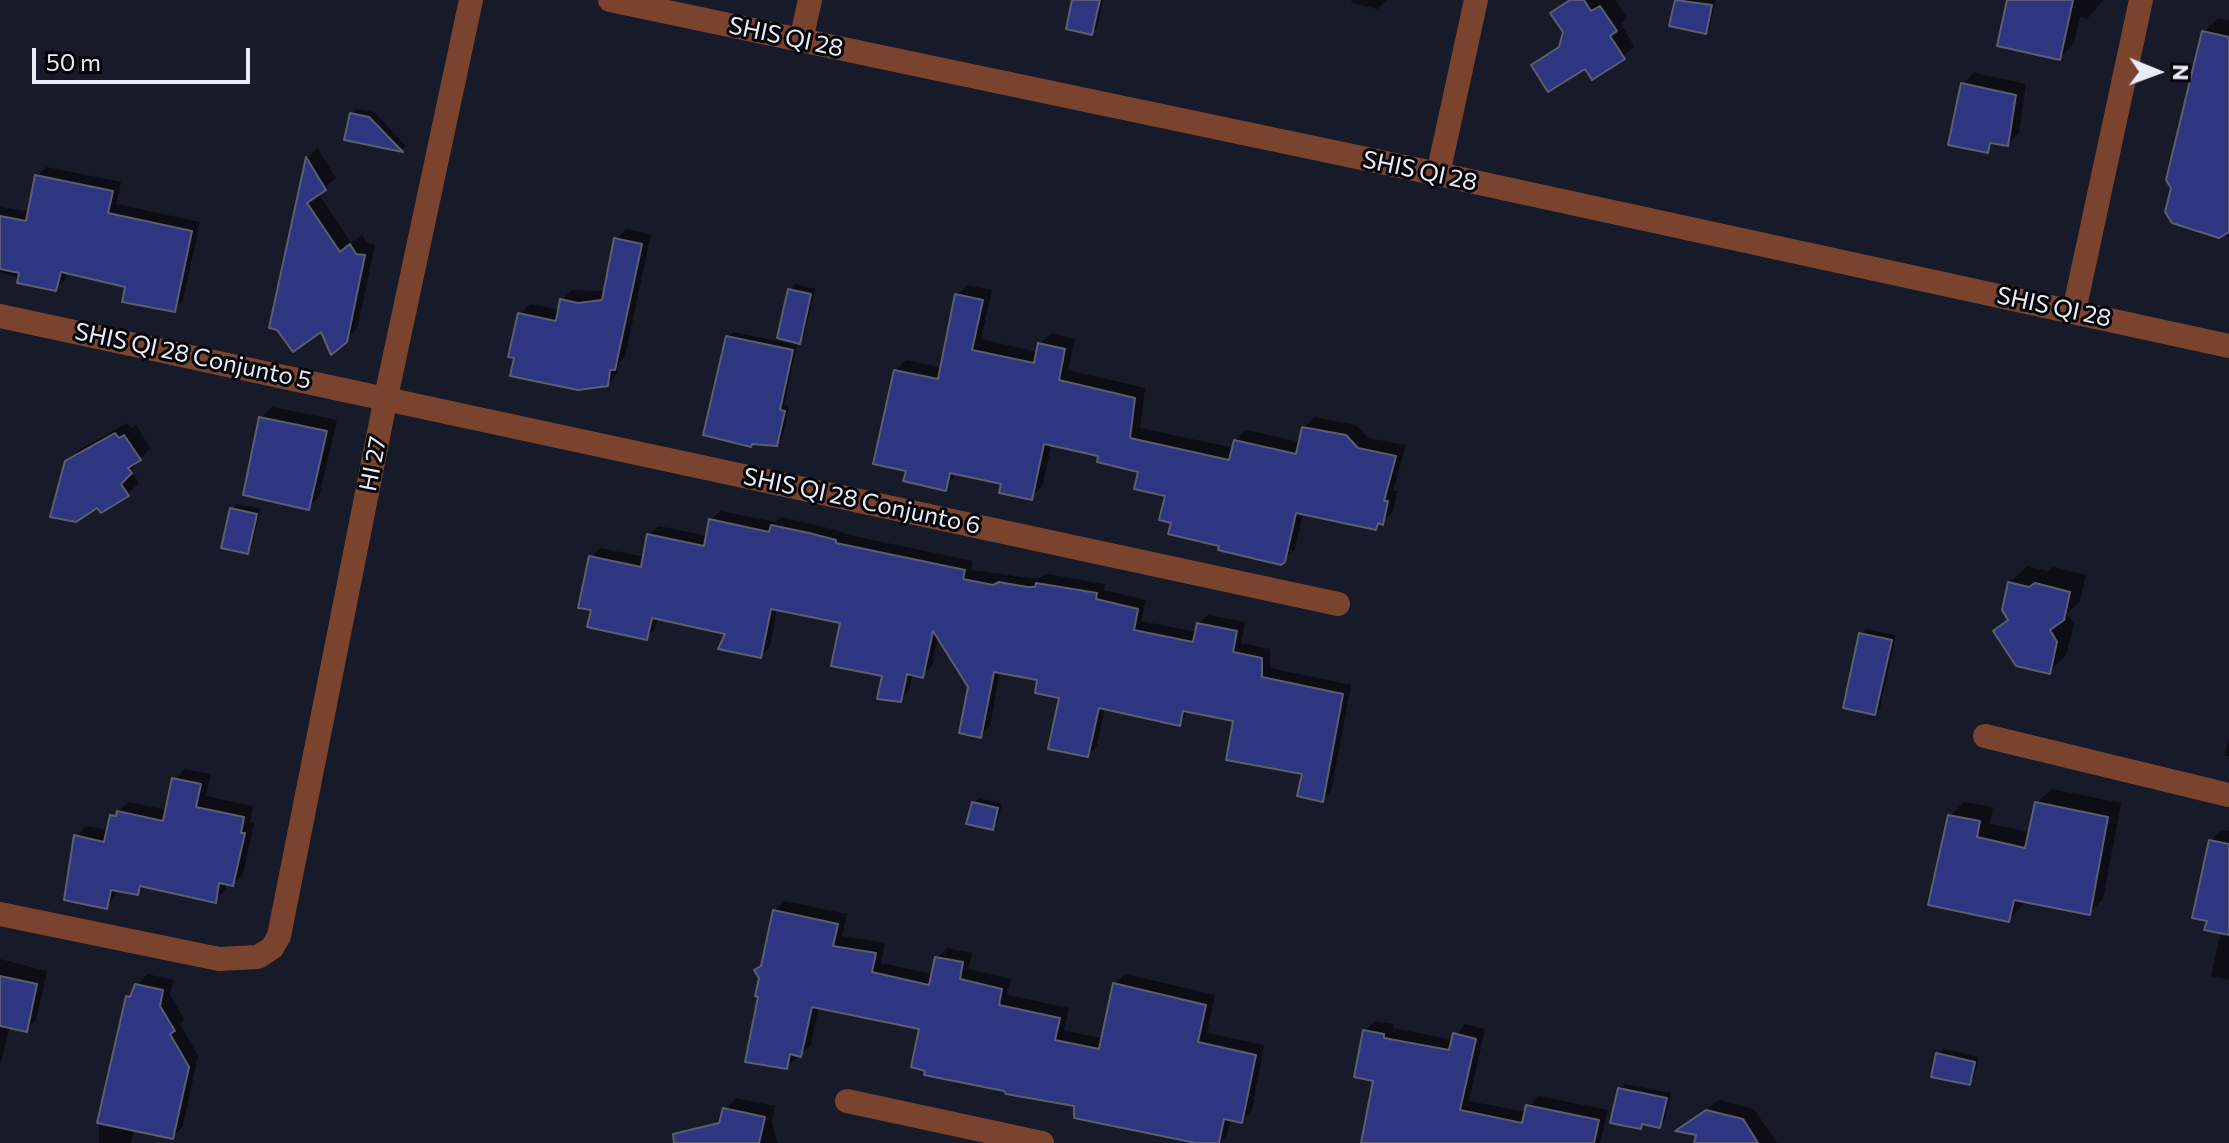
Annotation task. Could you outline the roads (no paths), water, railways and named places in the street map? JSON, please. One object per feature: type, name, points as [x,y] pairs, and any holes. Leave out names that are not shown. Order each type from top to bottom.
[{"type":"street","name":"HI 27","points":[[0,914],[219,959],[258,957],[272,948],[282,930],[386,397],[471,0]]},
{"type":"street","name":"SHIS QI 28","points":[[610,0],[1438,174],[2229,346]]},
{"type":"street","points":[[801,40],[810,0]]},
{"type":"street","points":[[1438,174],[1476,0]]},
{"type":"street","points":[[2074,311],[2141,0]]},
{"type":"street","name":"SHIS QI 28 Conjunto 5","points":[[0,316],[386,397]]},
{"type":"street","name":"SHIS QI 28 Conjunto 6","points":[[386,397],[1338,604]]},
{"type":"street","points":[[1985,736],[2229,795]]},
{"type":"street","points":[[847,1101],[1042,1143]]}]
